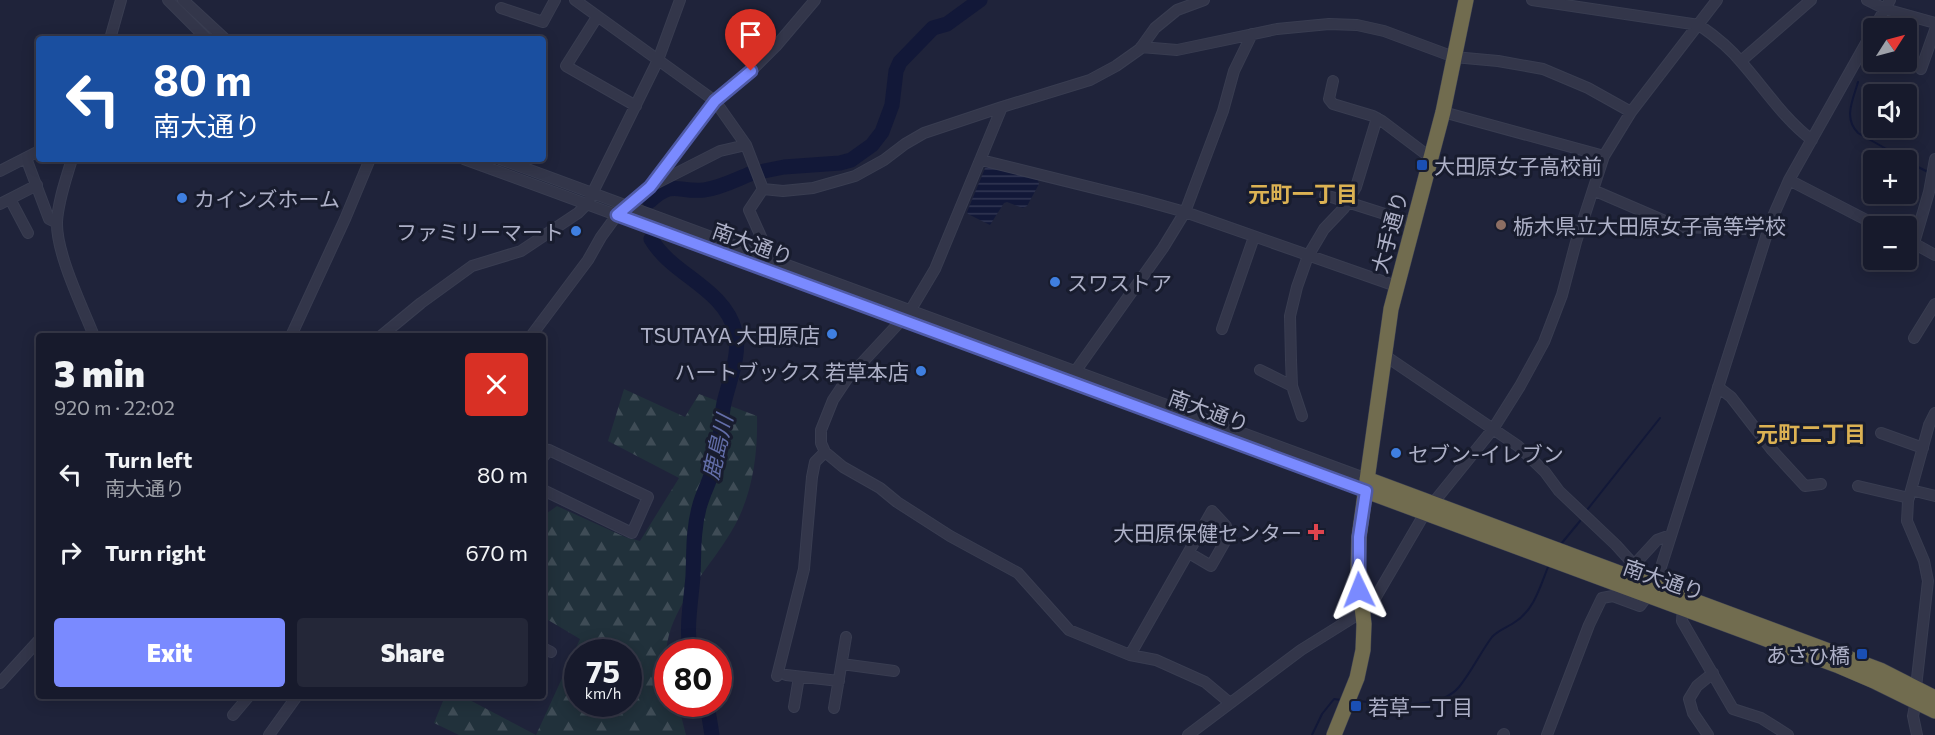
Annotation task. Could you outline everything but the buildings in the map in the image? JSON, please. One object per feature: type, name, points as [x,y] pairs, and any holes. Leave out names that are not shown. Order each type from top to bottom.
[{"type":"highway","name":"大手通り","points":[[1335,735],[1357,678],[1364,637],[1358,554],[1384,356],[1396,286],[1443,112],[1466,0]]},
{"type":"highway","name":"南大通り","points":[[1366,485],[1651,591],[1880,670],[1916,694],[1935,711]]},
{"type":"highway","name":"南大通り","points":[[1651,591],[1683,608],[1916,694],[1935,698]]},
{"type":"street","points":[[111,36],[121,0]]},
{"type":"street","points":[[168,0],[204,36]]},
{"type":"street","points":[[183,0],[222,36]]},
{"type":"street","points":[[501,8],[543,22],[555,0]]},
{"type":"street","points":[[575,0],[715,101],[746,145],[763,189]]},
{"type":"street","points":[[385,333],[472,266],[521,251],[578,213],[587,204],[658,60],[680,0]]},
{"type":"street","points":[[650,187],[715,101],[760,62],[815,0]]},
{"type":"street","points":[[763,189],[783,191],[813,188],[855,176],[924,133],[1090,80],[1116,66],[1141,48],[1155,28],[1177,10],[1204,0]]},
{"type":"street","points":[[1532,0],[1699,25],[1716,37],[1741,62],[1796,129],[1812,140]]},
{"type":"street","points":[[1188,735],[1301,650],[1362,613],[1376,599],[1428,509],[1493,429],[1544,342],[1562,295],[1604,156],[1631,112],[1717,0]]},
{"type":"street","points":[[1741,62],[1811,0]]},
{"type":"street","points":[[1868,0],[1888,4],[1935,23]]},
{"type":"street","points":[[1880,18],[1888,4]]},
{"type":"street","points":[[597,17],[566,66],[636,106]]},
{"type":"street","points":[[1141,48],[1177,50],[1277,29],[1329,24],[1357,25],[1384,31],[1454,57],[1498,61],[1543,69],[1588,88],[1631,112]]},
{"type":"street","points":[[1921,69],[1935,30]]},
{"type":"street","points":[[1071,376],[1163,248],[1185,212],[1223,111],[1234,71],[1252,34]]},
{"type":"street","points":[[1547,735],[1589,625],[1602,598],[1613,596],[1640,606],[1651,591],[1671,535],[1770,221],[1789,180],[1863,49]]},
{"type":"street","points":[[1333,81],[1329,99],[1333,104],[1377,118],[1431,158]]},
{"type":"street","points":[[1002,107],[935,269],[910,311],[847,379],[833,400],[821,430],[821,443],[825,452],[843,467],[880,488],[897,502],[950,536],[1018,573],[1069,630],[1130,655],[1156,660],[1205,682],[1230,703]]},
{"type":"street","points":[[1443,112],[1604,156]]},
{"type":"street","points":[[1302,416],[1292,386],[1290,316],[1297,287],[1308,256],[1324,229],[1348,202],[1356,187],[1377,118]]},
{"type":"street","points":[[533,333],[588,260],[617,215],[628,205],[650,187],[720,151],[746,145]]},
{"type":"street","points":[[0,171],[36,153]]},
{"type":"street","points":[[26,158],[50,219],[57,223]]},
{"type":"street","points":[[1917,223],[1929,192],[1935,159]]},
{"type":"street","points":[[981,160],[1185,212],[1396,286]]},
{"type":"street","points":[[71,162],[63,189],[57,223],[62,252],[93,333]]},
{"type":"street","points":[[292,333],[369,162]]},
{"type":"street","name":"南大通り","points":[[472,162],[901,321],[1071,376]]},
{"type":"street","name":"南大通り","points":[[508,162],[910,311],[1071,376],[1366,485]]},
{"type":"street","points":[[1789,180],[1863,218]]},
{"type":"street","points":[[28,234],[5,201],[37,185]]},
{"type":"street","points":[[763,189],[749,210],[771,259]]},
{"type":"street","points":[[1593,190],[1679,227],[1745,229],[1770,221]]},
{"type":"street","points":[[1325,195],[1413,223]]},
{"type":"street","points":[[1222,329],[1254,237]]},
{"type":"street","points":[[1917,245],[1935,255]]},
{"type":"street","points":[[1914,338],[1935,304]]},
{"type":"street","points":[[1384,356],[1518,446],[1545,472],[1558,491],[1634,565],[1657,540],[1671,535]]},
{"type":"street","points":[[1260,370],[1292,386]]},
{"type":"street","points":[[1718,387],[1731,397],[1805,486],[1821,484]]},
{"type":"street","points":[[1917,735],[1913,716],[1928,581],[1924,561],[1907,521],[1910,494],[1928,442],[1935,413]]},
{"type":"street","points":[[1881,434],[1928,442]]},
{"type":"street","points":[[546,451],[648,497],[632,533],[546,491]]},
{"type":"street","points":[[825,452],[815,462],[812,477],[804,569],[781,675],[839,681]]},
{"type":"street","points":[[1858,486],[1935,496]]},
{"type":"street","points":[[1130,655],[1212,512],[1226,526],[1227,538],[1211,566],[1189,553]]},
{"type":"street","points":[[1683,608],[1682,621],[1733,710],[1761,718],[1788,735]]},
{"type":"street","points":[[834,708],[846,637]]},
{"type":"street","points":[[0,682],[36,643]]},
{"type":"street","points":[[842,664],[894,671]]},
{"type":"street","points":[[1708,735],[1693,713],[1689,699],[1697,686],[1713,673]]},
{"type":"street","points":[[794,706],[799,677]]},
{"type":"street","points":[[233,716],[247,699]]},
{"type":"street","points":[[269,735],[295,699]]},
{"type":"green space","points":[[624,389],[685,417],[699,394],[757,416],[755,461],[749,491],[738,519],[681,607],[668,639],[654,639],[654,717],[681,717],[686,735],[536,735],[564,674],[564,717],[642,717],[642,639],[580,639],[546,619],[546,514],[557,506],[625,537],[640,541],[679,478],[608,441]]},
{"type":"green space","points":[[444,699],[468,699],[536,735],[459,735],[434,723]]},
{"type":"water","points":[[986,166],[1038,180],[1039,184],[1027,206],[1023,208],[1004,203],[990,225],[967,212]]},
{"type":"waterway","name":"鹿島川","points":[[764,171],[784,167],[840,163],[851,160],[872,145],[882,132],[892,105],[896,71],[900,62],[933,28],[947,24],[980,0]]},
{"type":"waterway","points":[[1858,82],[1850,109],[1853,127],[1858,133],[1888,150]]},
{"type":"waterway","points":[[1917,166],[1928,172]]},
{"type":"waterway","name":"鹿島川","points":[[650,201],[665,190],[710,189],[750,174]]},
{"type":"waterway","name":"鹿島川","points":[[651,239],[671,263],[709,292],[720,304],[729,316],[735,331],[737,349],[724,403],[718,454],[697,517],[689,639]]},
{"type":"waterway","points":[[1587,510],[1660,418]]},
{"type":"waterway","points":[[1561,544],[1580,521]]},
{"type":"waterway","points":[[1357,701],[1411,704],[1425,703],[1450,695],[1464,681],[1492,637],[1522,617],[1527,611],[1536,598],[1548,567]]},
{"type":"waterway","points":[[1312,735],[1322,714],[1334,699],[1341,700]]},
{"type":"waterway","name":"鹿島川","points":[[709,717],[712,735]]},
{"type":"place","name":"大田原女子高校前","points":[[1422,165]]},
{"type":"place","name":"カインズホーム","points":[[182,198]]},
{"type":"place","name":"栃木県立大田原女子高等学校","points":[[1501,225]]},
{"type":"place","name":"ファミリーマート","points":[[576,231]]},
{"type":"place","name":"スワストア","points":[[1055,282]]},
{"type":"place","name":"TSUTAYA 大田原店","points":[[832,334]]},
{"type":"place","name":"ハートブックス 若草本店","points":[[921,371]]},
{"type":"place","name":"セブン-イレブン","points":[[1396,453]]},
{"type":"place","name":"大田原保健センター","points":[[1316,532]]},
{"type":"place","name":"あさひ橋","points":[[1862,654]]},
{"type":"place","name":"若草一丁目","points":[[1356,706]]},
{"type":"district","name":"元町一丁目","points":[[1303,193]]},
{"type":"district","name":"元町二丁目","points":[[1811,433]]},
{"type":"route","points":[[751,71],[715,101],[650,187],[617,215],[1366,491],[1359,537],[1359,590]]}]
